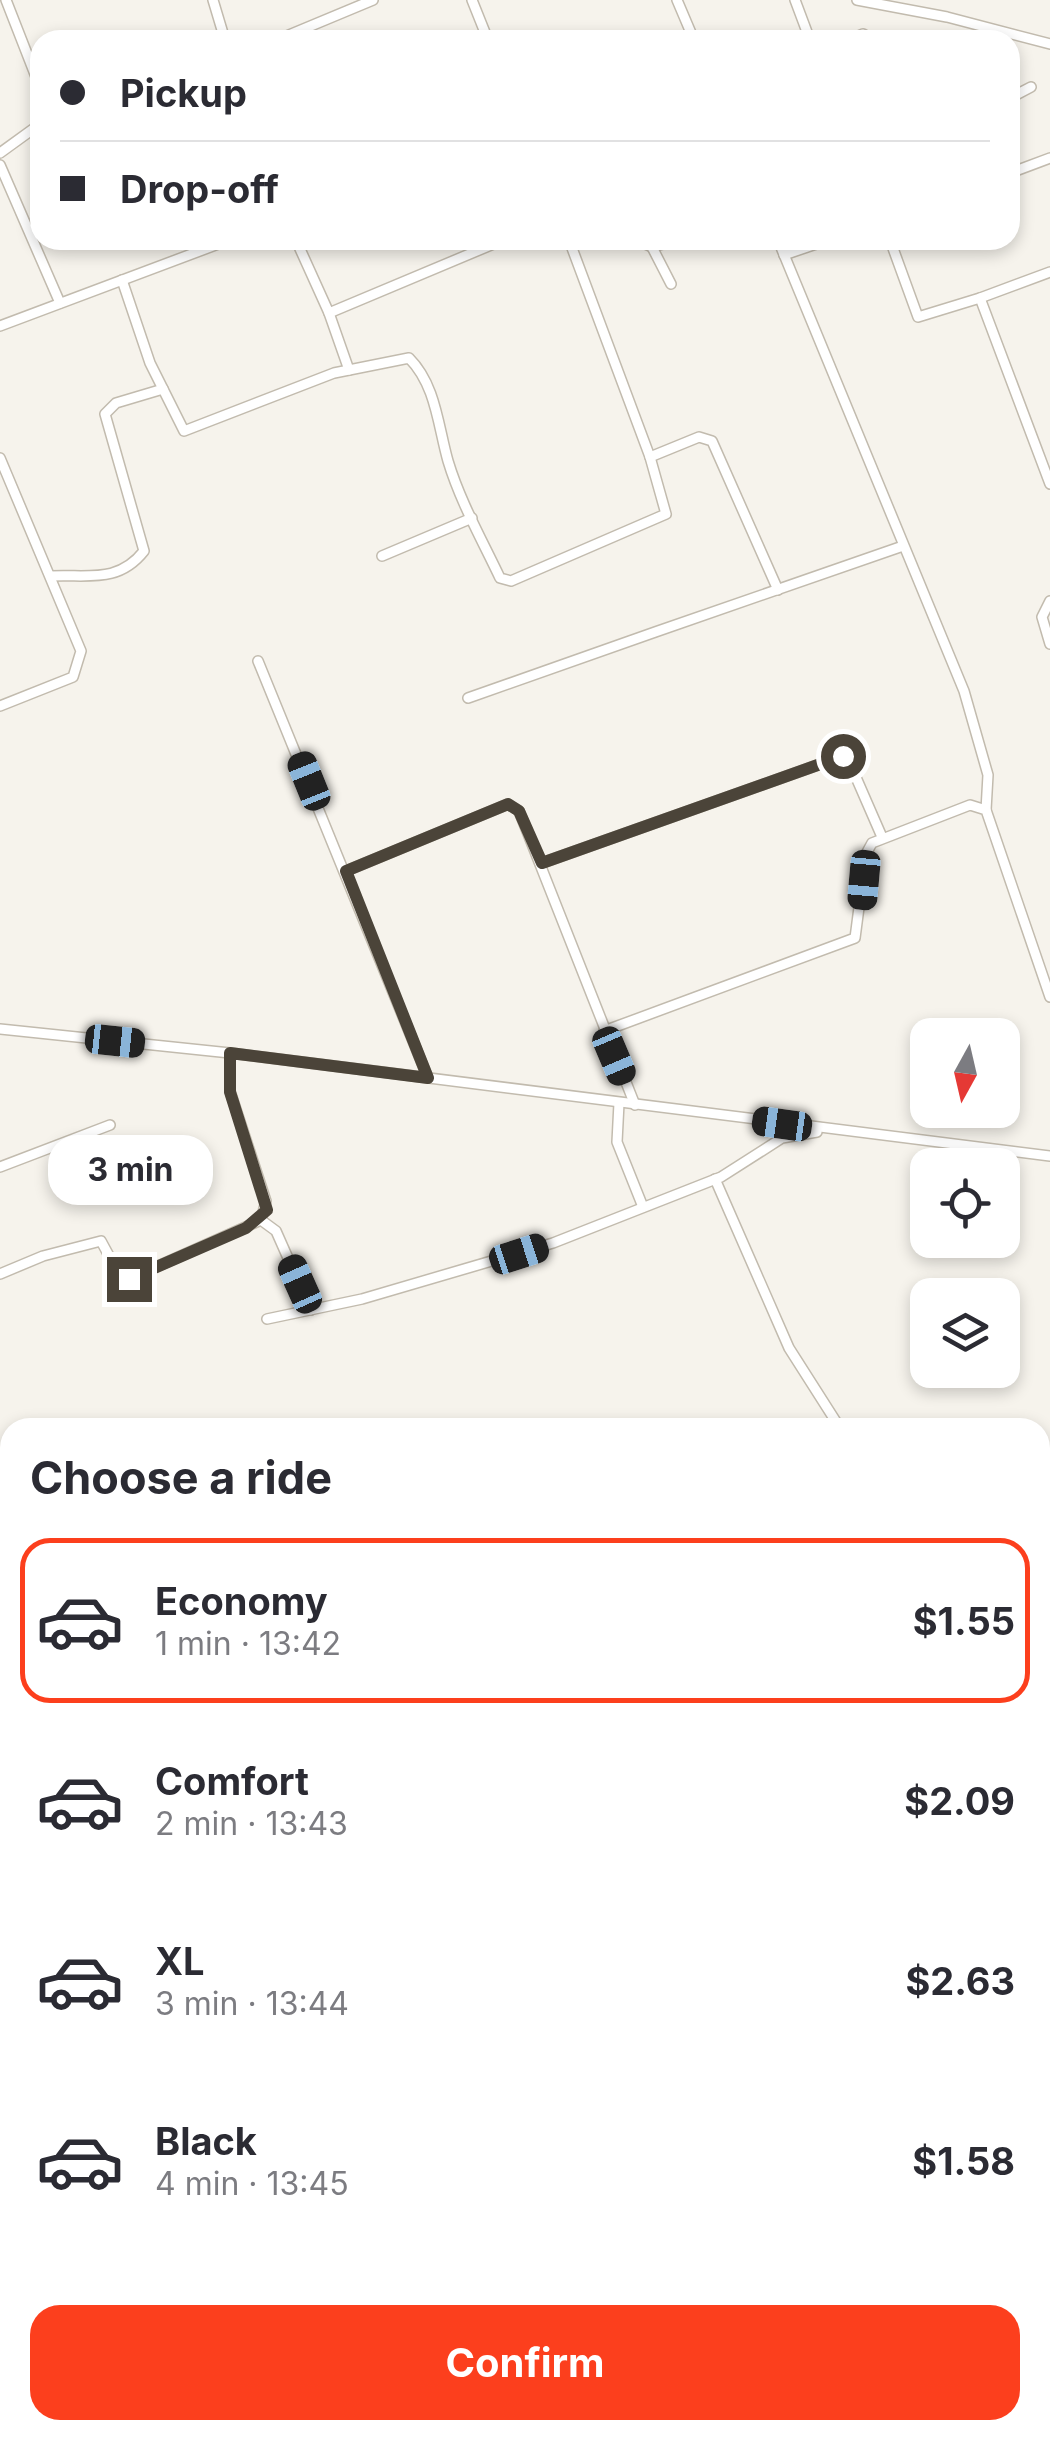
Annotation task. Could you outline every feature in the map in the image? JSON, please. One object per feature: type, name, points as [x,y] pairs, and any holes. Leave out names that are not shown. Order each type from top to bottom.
[{"type":"street","points":[[6,0],[30,61]]},
{"type":"street","points":[[213,0],[222,30]]},
{"type":"street","points":[[301,30],[373,0]]},
{"type":"street","points":[[472,0],[484,30]]},
{"type":"street","points":[[677,0],[690,30]]},
{"type":"street","points":[[794,0],[806,30]]},
{"type":"street","points":[[858,0],[948,16],[999,30]]},
{"type":"street","points":[[1020,36],[1050,44]]},
{"type":"street","points":[[1020,93],[1031,87]]},
{"type":"street","points":[[0,154],[30,132]]},
{"type":"street","points":[[1020,169],[1050,158]]},
{"type":"street","points":[[0,165],[30,234]]},
{"type":"street","points":[[37,250],[60,304]]},
{"type":"street","points":[[0,326],[202,250]]},
{"type":"street","points":[[301,250],[330,313],[349,370]]},
{"type":"street","points":[[330,313],[479,250]]},
{"type":"street","points":[[122,280],[181,428],[189,430],[349,370],[400,356],[416,364],[472,518],[500,578],[511,581],[662,519],[666,509],[573,250]]},
{"type":"street","points":[[653,250],[671,284]]},
{"type":"street","points":[[782,250],[978,730],[988,775],[986,810],[1050,997]]},
{"type":"street","points":[[784,254],[797,250]]},
{"type":"street","points":[[894,250],[918,317],[1050,272]]},
{"type":"street","points":[[980,298],[1050,484]]},
{"type":"street","points":[[51,576],[106,576],[141,557],[144,545],[105,414],[116,402],[163,389]]},
{"type":"street","points":[[650,457],[699,438],[712,441],[778,590]]},
{"type":"street","points":[[0,458],[3,477],[51,576],[81,651],[78,670],[61,684],[0,706]]},
{"type":"street","points":[[382,556],[472,518]]},
{"type":"street","points":[[468,698],[642,634],[903,546]]},
{"type":"street","points":[[1050,601],[1042,617],[1050,644]]},
{"type":"street","points":[[258,661],[428,1078]]},
{"type":"street","points":[[542,863],[843,756],[848,759],[882,837]]},
{"type":"street","points":[[346,871],[508,804],[519,811],[635,1105]]},
{"type":"street","points":[[604,1031],[855,938],[866,854],[882,837],[970,805],[986,810]]},
{"type":"street","points":[[0,1029],[230,1053],[1050,1156]]},
{"type":"street","points":[[0,1274],[43,1256],[101,1242],[120,1276],[129,1279],[260,1220],[266,1200],[230,1092],[230,1053]]},
{"type":"street","points":[[619,1103],[617,1142],[644,1207]]},
{"type":"street","points":[[0,1167],[110,1125]]},
{"type":"street","points":[[267,1319],[451,1275],[553,1243],[715,1179],[782,1138],[824,1130]]},
{"type":"street","points":[[715,1179],[789,1348],[834,1418]]},
{"type":"street","points":[[260,1220],[276,1231],[311,1310]]},
{"type":"route","points":[[129,1279],[246,1228],[260,1220],[267,1210],[230,1092],[230,1053],[428,1078],[346,871],[508,804],[519,811],[542,863],[843,756]]}]
